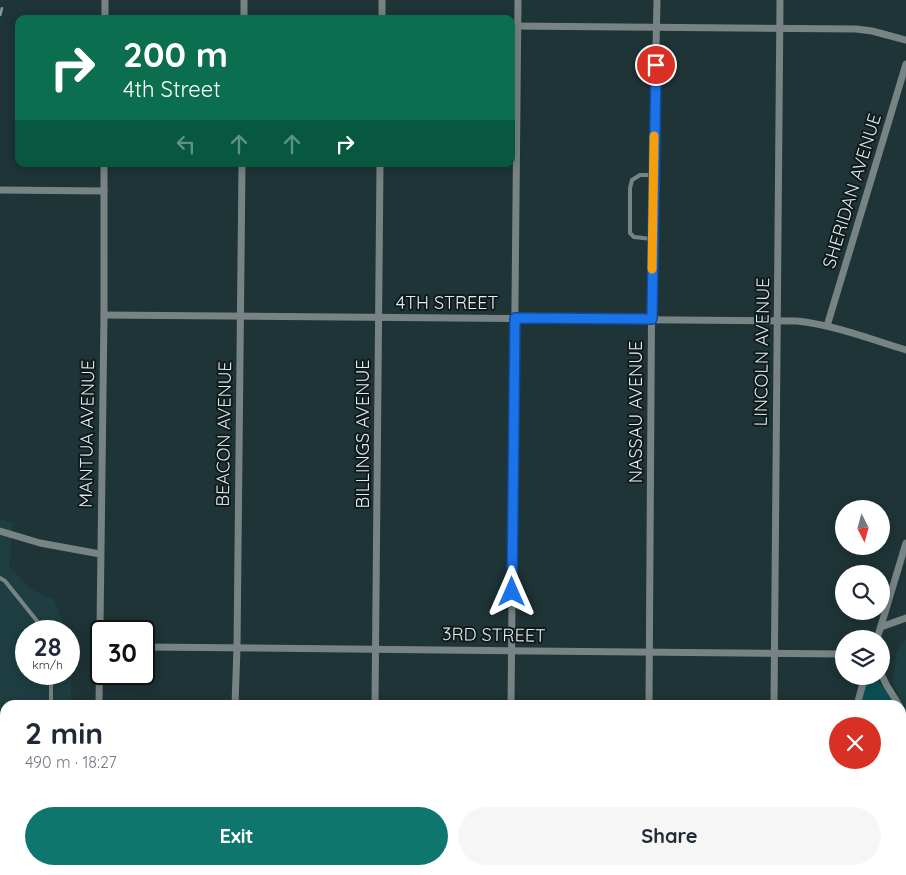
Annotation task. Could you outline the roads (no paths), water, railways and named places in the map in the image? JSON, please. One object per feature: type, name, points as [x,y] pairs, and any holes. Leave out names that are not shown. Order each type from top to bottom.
[{"type":"street","points":[[105,15],[106,0]]},
{"type":"street","points":[[244,0],[244,15]]},
{"type":"street","points":[[382,0],[382,15]]},
{"type":"street","points":[[515,20],[518,0]]},
{"type":"street","name":"NASSAU AVENUE","points":[[649,700],[652,239],[657,0]]},
{"type":"street","name":"LINCOLN AVENUE","points":[[774,700],[780,0]]},
{"type":"street","points":[[515,26],[856,29],[906,40]]},
{"type":"street","name":"SHERIDAN AVENUE","points":[[827,326],[906,64]]},
{"type":"street","name":"MANTUA AVENUE","points":[[100,620],[104,167]]},
{"type":"street","name":"BEACON AVENUE","points":[[235,700],[242,167]]},
{"type":"street","name":"BILLINGS AVENUE","points":[[375,700],[380,167]]},
{"type":"street","points":[[511,700],[515,318],[514,167]]},
{"type":"street","points":[[0,190],[104,191]]},
{"type":"street","name":"4TH STREET","points":[[104,315],[778,320],[827,326],[906,350]]},
{"type":"street","points":[[0,531],[49,545],[100,554]]},
{"type":"street","points":[[880,630],[906,543]]},
{"type":"street","points":[[881,627],[906,618]]},
{"type":"street","name":"3RD STREET","points":[[155,647],[835,654]]},
{"type":"street","name":"MANTUA AVENUE","points":[[99,685],[99,700]]},
{"type":"street","points":[[858,700],[863,685]]},
{"type":"street","points":[[886,685],[896,700]]},
{"type":"lane","points":[[652,239],[634,237],[630,233],[630,188],[632,180],[640,175],[653,175]]},
{"type":"lane","points":[[0,578],[5,581],[37,620]]},
{"type":"lane","points":[[51,685],[51,700]]},
{"type":"railway","points":[[0,16],[4,0]]}]
